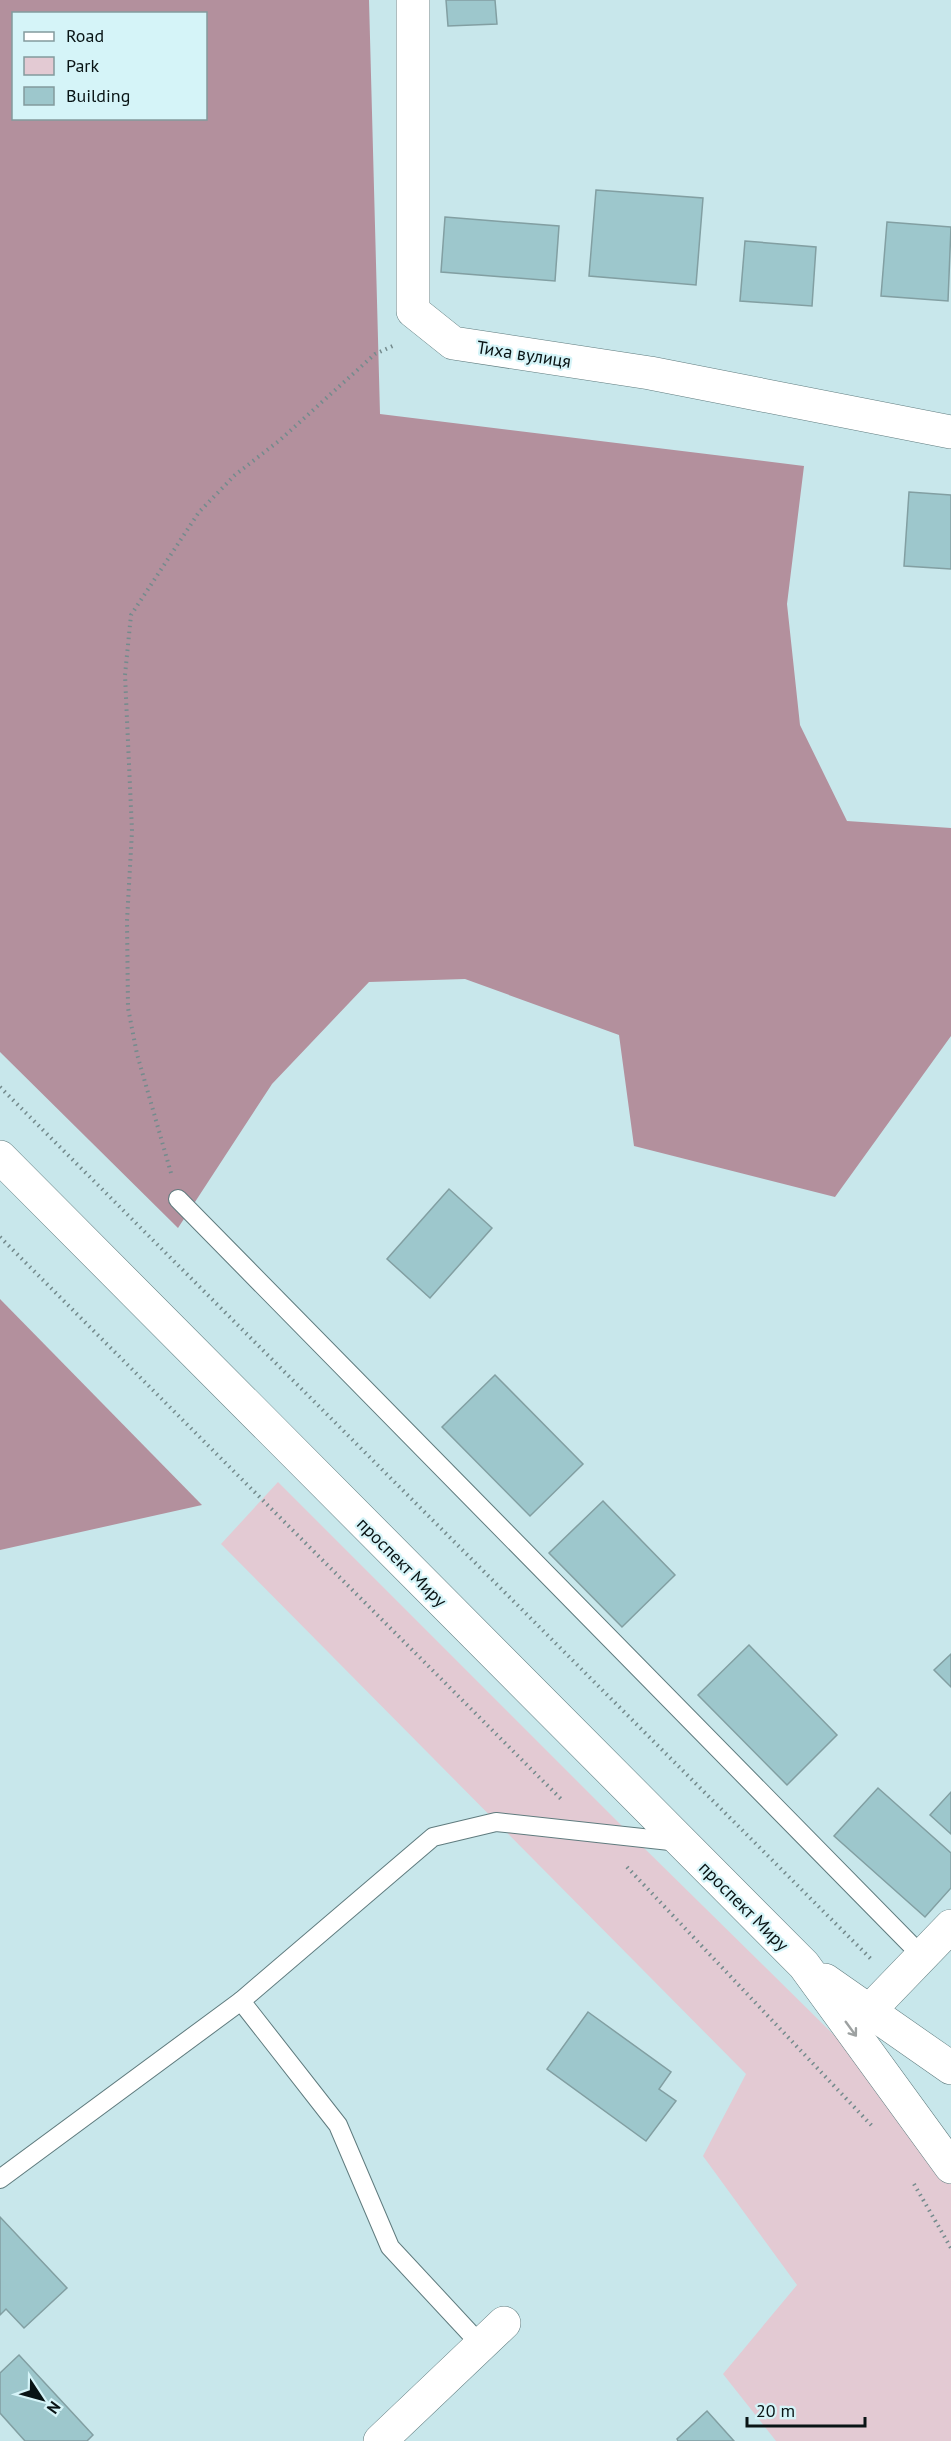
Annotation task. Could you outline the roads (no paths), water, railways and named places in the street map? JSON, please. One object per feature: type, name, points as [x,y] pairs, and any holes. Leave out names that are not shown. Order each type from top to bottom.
[{"type":"main road","name":"Тиха вулиця","points":[[413,0],[413,311],[453,343],[650,373],[951,432]]},
{"type":"main road","name":"проспект Миру","points":[[0,1157],[804,1965],[951,2167]]},
{"type":"main road","points":[[870,2010],[951,1926]]},
{"type":"main road","name":"проспект Миру","points":[[804,1965],[951,2068]]},
{"type":"main road","points":[[380,2441],[493,2334]]},
{"type":"lane","points":[[178,1199],[922,1956]]},
{"type":"lane","points":[[0,2179],[241,2001],[433,1837],[496,1822],[680,1842]]},
{"type":"lane","points":[[241,2001],[338,2125],[390,2247],[493,2334]]}]
